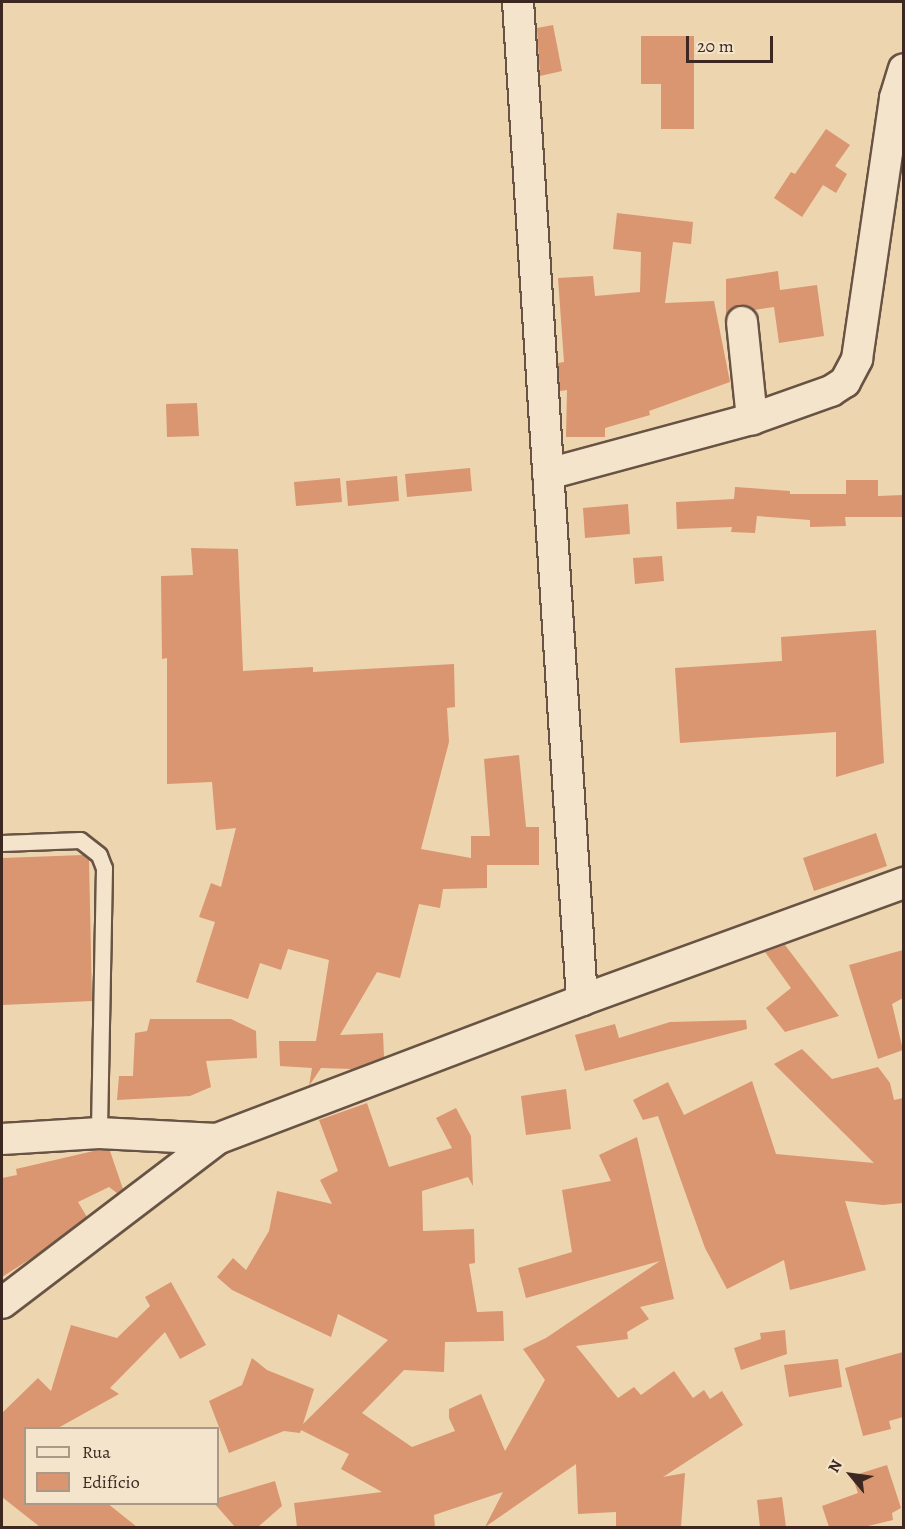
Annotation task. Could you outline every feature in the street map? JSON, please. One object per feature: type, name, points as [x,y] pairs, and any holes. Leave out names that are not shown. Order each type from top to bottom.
[{"type":"street","points":[[518,2],[582,1000]]},
{"type":"street","points":[[548,474],[752,419],[831,391],[846,382],[857,359],[895,98],[903,69]]},
{"type":"street","points":[[742,322],[752,419]]},
{"type":"street","points":[[2,1303],[217,1139],[582,1000],[903,884]]},
{"type":"street","points":[[2,1139],[99,1133],[217,1139]]},
{"type":"lane","points":[[2,843],[80,840],[99,855],[104,868],[99,1133]]},
{"type":"building","points":[[553,25],[562,71],[540,76],[537,28]]},
{"type":"building","points":[[641,36],[694,36],[694,129],[661,129],[661,84],[641,84]]},
{"type":"building","points":[[826,129],[850,145],[835,166],[847,174],[836,193],[823,185],[802,217],[774,198],[791,172],[795,174]]},
{"type":"building","points":[[617,213],[693,222],[691,244],[673,242],[665,303],[714,301],[730,382],[649,411],[650,415],[605,428],[605,437],[566,437],[567,390],[560,391],[558,363],[564,362],[558,278],[593,276],[595,296],[640,292],[641,252],[613,249]]},
{"type":"building","points":[[778,271],[780,290],[817,285],[824,336],[779,343],[774,307],[754,310],[740,305],[726,315],[726,279]]},
{"type":"building","points":[[197,403],[199,436],[167,437],[166,404]]},
{"type":"building","points":[[470,468],[472,491],[407,497],[405,474]]},
{"type":"building","points":[[397,476],[399,501],[348,506],[346,481]]},
{"type":"building","points":[[340,478],[342,502],[296,506],[294,482]]},
{"type":"building","points":[[846,480],[878,480],[878,496],[903,495],[903,517],[845,517],[846,526],[810,527],[810,520],[757,516],[755,533],[731,532],[732,527],[677,529],[676,502],[734,499],[735,487],[790,491],[790,494],[846,494]]},
{"type":"building","points":[[628,504],[630,534],[585,538],[583,508]]},
{"type":"building","points":[[191,548],[238,549],[243,671],[313,667],[313,672],[454,664],[455,707],[447,708],[449,742],[421,849],[471,858],[471,836],[490,836],[484,759],[519,755],[526,827],[539,827],[539,865],[487,865],[487,888],[443,889],[440,908],[419,904],[400,978],[377,972],[340,1035],[383,1033],[384,1057],[352,1069],[321,1068],[309,1086],[312,1068],[280,1066],[279,1041],[316,1041],[329,960],[288,949],[281,970],[260,963],[248,999],[196,982],[215,922],[199,917],[211,883],[221,887],[236,828],[216,830],[212,782],[167,784],[167,658],[162,659],[161,576],[193,575]]},
{"type":"building","points":[[662,556],[664,581],[635,584],[633,558]]},
{"type":"building","points":[[876,630],[884,763],[836,777],[836,732],[680,743],[675,668],[782,661],[781,637]]},
{"type":"building","points":[[876,833],[887,866],[814,891],[803,858]]},
{"type":"building","points":[[83,855],[89,859],[92,1001],[2,1005],[2,858]]},
{"type":"building","points":[[785,945],[839,1016],[785,1032],[766,1008],[791,988],[765,952]]},
{"type":"building","points":[[903,950],[903,998],[892,1004],[903,1050],[878,1059],[849,965]]},
{"type":"building","points":[[150,1019],[231,1019],[256,1031],[257,1058],[206,1061],[211,1087],[190,1096],[117,1100],[119,1076],[133,1076],[135,1033],[147,1031]]},
{"type":"building","points":[[746,1020],[747,1029],[585,1071],[575,1035],[615,1024],[619,1038],[670,1022]]},
{"type":"building","points":[[802,1049],[832,1079],[878,1067],[890,1083],[894,1100],[903,1098],[903,1203],[883,1205],[845,1201],[866,1270],[790,1290],[784,1260],[727,1289],[705,1248],[658,1116],[643,1120],[633,1100],[668,1082],[684,1115],[752,1081],[776,1154],[874,1163],[774,1064]]},
{"type":"building","points":[[566,1089],[571,1129],[526,1135],[521,1096]]},
{"type":"building","points":[[367,1103],[389,1167],[452,1148],[436,1118],[456,1108],[471,1136],[473,1186],[468,1177],[422,1191],[423,1231],[474,1229],[475,1263],[469,1264],[477,1312],[503,1311],[504,1341],[445,1342],[444,1372],[404,1370],[362,1413],[412,1447],[455,1431],[449,1418],[449,1409],[481,1394],[505,1451],[545,1380],[523,1349],[546,1338],[660,1261],[526,1298],[518,1268],[572,1252],[562,1190],[611,1181],[599,1155],[637,1137],[674,1299],[640,1307],[649,1319],[627,1332],[628,1339],[576,1346],[618,1398],[634,1387],[641,1395],[674,1371],[693,1398],[704,1390],[710,1399],[722,1391],[743,1425],[663,1477],[685,1473],[681,1527],[616,1527],[616,1512],[578,1514],[576,1464],[485,1527],[503,1492],[434,1515],[435,1527],[297,1527],[294,1503],[382,1492],[341,1469],[349,1454],[301,1430],[300,1433],[284,1431],[229,1453],[209,1401],[242,1385],[252,1358],[267,1370],[314,1389],[303,1424],[388,1340],[338,1314],[331,1337],[232,1290],[217,1277],[233,1258],[246,1270],[269,1231],[277,1191],[332,1204],[320,1180],[338,1171],[319,1120]]},
{"type":"building","points":[[98,1150],[110,1151],[123,1189],[117,1193],[109,1187],[78,1202],[87,1217],[35,1256],[2,1277],[2,1178],[17,1175],[16,1169]]},
{"type":"building","points":[[171,1282],[206,1345],[180,1359],[165,1332],[110,1388],[119,1394],[60,1427],[24,1427],[24,1505],[110,1505],[137,1527],[40,1527],[2,1497],[2,1413],[38,1378],[51,1391],[71,1325],[117,1338],[150,1306],[145,1297]]},
{"type":"building","points":[[785,1330],[787,1354],[741,1370],[734,1348],[761,1339],[760,1333]]},
{"type":"building","points":[[903,1352],[903,1417],[889,1421],[891,1429],[863,1436],[845,1368]]},
{"type":"building","points":[[838,1359],[842,1387],[789,1397],[784,1365]]},
{"type":"building","points":[[887,1465],[901,1508],[892,1513],[893,1520],[864,1527],[829,1527],[822,1506],[858,1493],[852,1476]]},
{"type":"building","points":[[275,1481],[282,1506],[258,1527],[235,1527],[216,1505],[219,1505],[219,1498]]},
{"type":"building","points":[[782,1497],[786,1527],[760,1527],[757,1500]]}]
